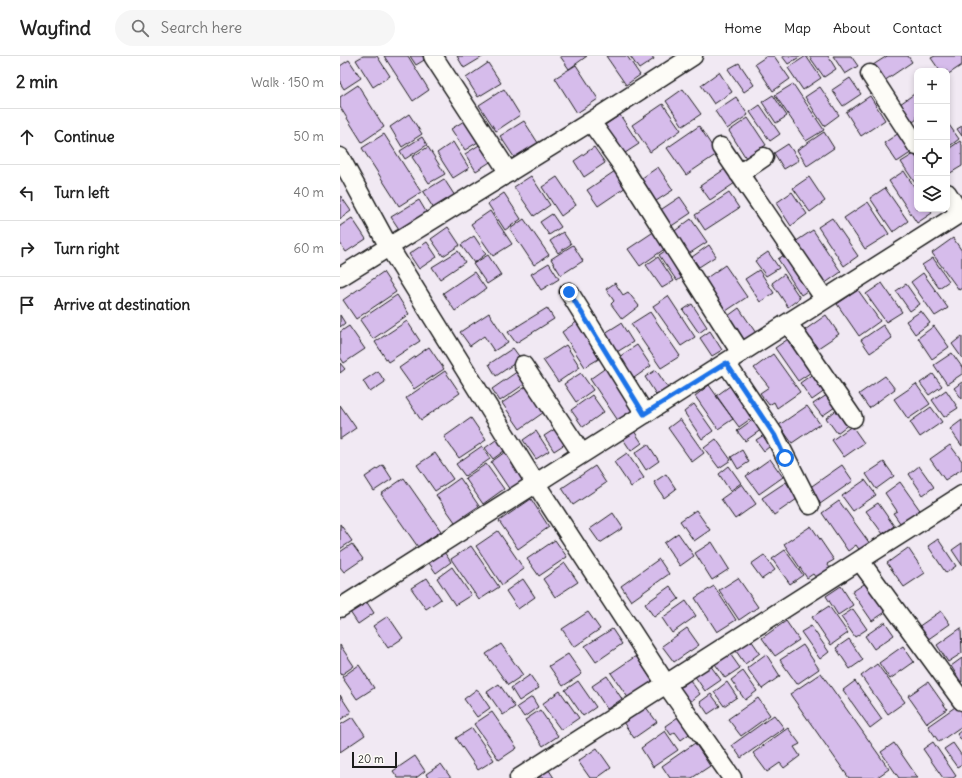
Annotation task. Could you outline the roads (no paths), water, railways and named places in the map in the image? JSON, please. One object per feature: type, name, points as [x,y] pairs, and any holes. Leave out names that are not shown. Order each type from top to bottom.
[{"type":"street","points":[[433,56],[509,173]]},
{"type":"street","points":[[340,277],[591,122],[693,56]]},
{"type":"street","points":[[870,74],[914,141]]},
{"type":"street","points":[[591,122],[620,161],[733,358],[810,505]]},
{"type":"street","points":[[721,147],[824,298]]},
{"type":"street","points":[[739,174],[764,157]]},
{"type":"street","points":[[340,158],[389,247],[536,484],[666,684],[732,778]]},
{"type":"street","points":[[340,608],[961,212],[950,196]]},
{"type":"street","points":[[569,292],[644,414]]},
{"type":"street","points":[[788,323],[853,418]]},
{"type":"street","points":[[523,365],[582,454]]},
{"type":"street","points":[[519,778],[962,495]]},
{"type":"street","points":[[860,561],[962,701]]}]
